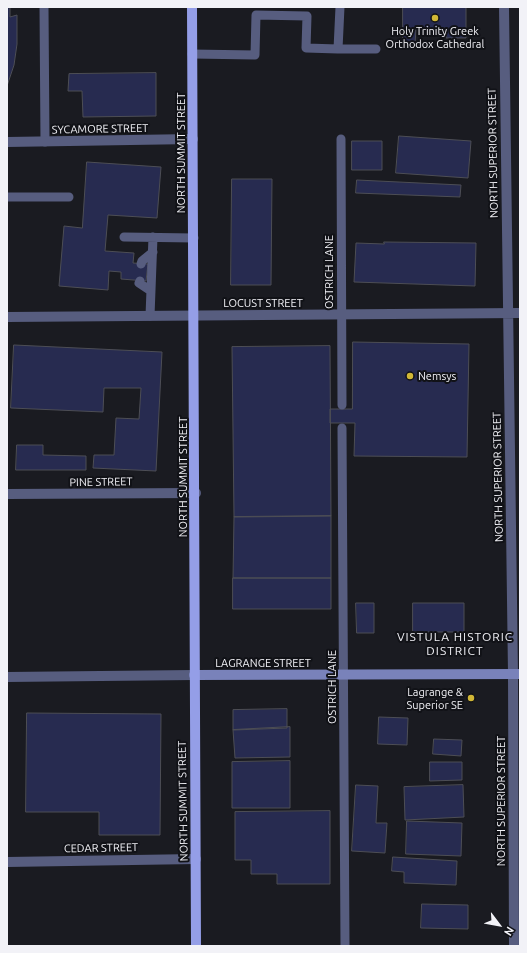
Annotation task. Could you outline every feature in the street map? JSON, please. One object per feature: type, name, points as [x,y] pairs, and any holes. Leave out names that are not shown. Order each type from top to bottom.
[{"type":"main road","name":"NORTH SUMMIT STREET","points":[[192,7],[196,493],[194,675],[196,946]]},
{"type":"main road","name":"LAGRANGE STREET","points":[[194,675],[516,674]]},
{"type":"street","name":"NORTH SUPERIOR STREET","points":[[504,7],[507,313],[516,674],[514,946]]},
{"type":"street","name":"SYCAMORE STREET","points":[[7,142],[193,139]]},
{"type":"street","name":"LOCUST STREET","points":[[7,317],[520,313]]},
{"type":"street","name":"PINE STREET","points":[[7,494],[196,493]]},
{"type":"street","name":"LAGRANGE STREET","points":[[7,677],[194,675]]},
{"type":"street","name":"CEDAR STREET","points":[[7,862],[196,859]]},
{"type":"lane","points":[[44,7],[45,142]]},
{"type":"lane","points":[[338,49],[340,7]]},
{"type":"lane","points":[[192,54],[255,55],[256,15],[307,16],[306,48],[376,49]]},
{"type":"lane","name":"OSTRICH LANE","points":[[341,139],[342,405]]},
{"type":"lane","points":[[7,197],[69,197]]},
{"type":"lane","points":[[124,237],[194,238]]},
{"type":"lane","points":[[150,316],[153,237]]},
{"type":"lane","points":[[141,264],[142,261],[153,252]]},
{"type":"lane","points":[[140,281],[139,284],[150,291]]},
{"type":"lane","name":"OSTRICH LANE","points":[[342,428],[345,946]]},
{"type":"building","points":[[7,7],[10,7],[10,17],[17,15],[17,44],[14,65],[7,86]]},
{"type":"building","name":"Holy Trinity Greek Orthodox Cathedral","points":[[403,7],[466,7],[466,38],[446,38],[446,29],[416,29],[415,44],[403,44]]},
{"type":"building","points":[[156,73],[156,116],[83,117],[82,91],[68,91],[69,74]]},
{"type":"building","points":[[399,136],[471,141],[468,178],[396,173]]},
{"type":"building","points":[[352,141],[382,141],[382,170],[352,170]]},
{"type":"building","points":[[87,162],[161,167],[157,218],[108,215],[105,251],[134,253],[133,263],[148,264],[146,281],[121,279],[121,272],[109,271],[108,290],[59,286],[64,226],[82,228]]},
{"type":"building","points":[[232,179],[272,179],[271,285],[231,285]]},
{"type":"building","points":[[357,180],[461,185],[460,197],[356,193]]},
{"type":"building","points":[[384,242],[476,243],[475,286],[354,282],[356,243],[384,244]]},
{"type":"building","name":"Nemsys","points":[[353,342],[469,344],[467,457],[354,456],[355,423],[330,423],[330,409],[352,409]]},
{"type":"building","points":[[14,345],[162,352],[156,471],[93,468],[94,455],[114,455],[116,418],[139,419],[141,388],[104,388],[103,412],[11,408]]},
{"type":"building","points":[[330,346],[331,516],[234,517],[232,347]]},
{"type":"building","points":[[17,445],[43,445],[43,455],[86,456],[86,470],[16,470]]},
{"type":"building","points":[[331,516],[331,578],[233,578],[234,517]]},
{"type":"building","points":[[233,578],[331,578],[331,609],[233,609]]},
{"type":"building","points":[[356,603],[374,603],[374,633],[357,633]]},
{"type":"building","points":[[413,603],[464,603],[464,632],[413,632]]},
{"type":"building","points":[[287,709],[287,728],[233,730],[233,710]]},
{"type":"building","points":[[27,713],[161,714],[160,835],[99,835],[99,812],[26,812]]},
{"type":"building","points":[[379,717],[408,718],[407,745],[378,744]]},
{"type":"building","points":[[290,727],[290,757],[235,758],[233,730]]},
{"type":"building","points":[[434,739],[462,740],[461,756],[433,754]]},
{"type":"building","points":[[290,761],[290,808],[232,808],[232,762]]},
{"type":"building","points":[[430,762],[462,762],[462,780],[430,781]]},
{"type":"building","points":[[356,785],[378,786],[376,823],[387,823],[385,853],[352,851]]},
{"type":"building","points":[[463,785],[464,817],[405,820],[404,787]]},
{"type":"building","points":[[330,811],[330,884],[277,884],[277,874],[251,874],[251,860],[235,860],[235,812]]},
{"type":"building","points":[[407,821],[462,823],[461,856],[406,854]]},
{"type":"building","points":[[393,857],[457,861],[456,885],[404,883],[404,872],[392,871]]},
{"type":"building","points":[[422,904],[468,905],[468,929],[421,928]]},
{"type":"place","name":"Holy Trinity Greek Orthodox Cathedral","points":[[435,18]]},
{"type":"place","name":"Nemsys","points":[[410,376]]},
{"type":"place","name":"Lagrange & Superior SE","points":[[471,698]]},
{"type":"district","name":"VISTULA HISTORIC DISTRICT","points":[[455,644]]}]
